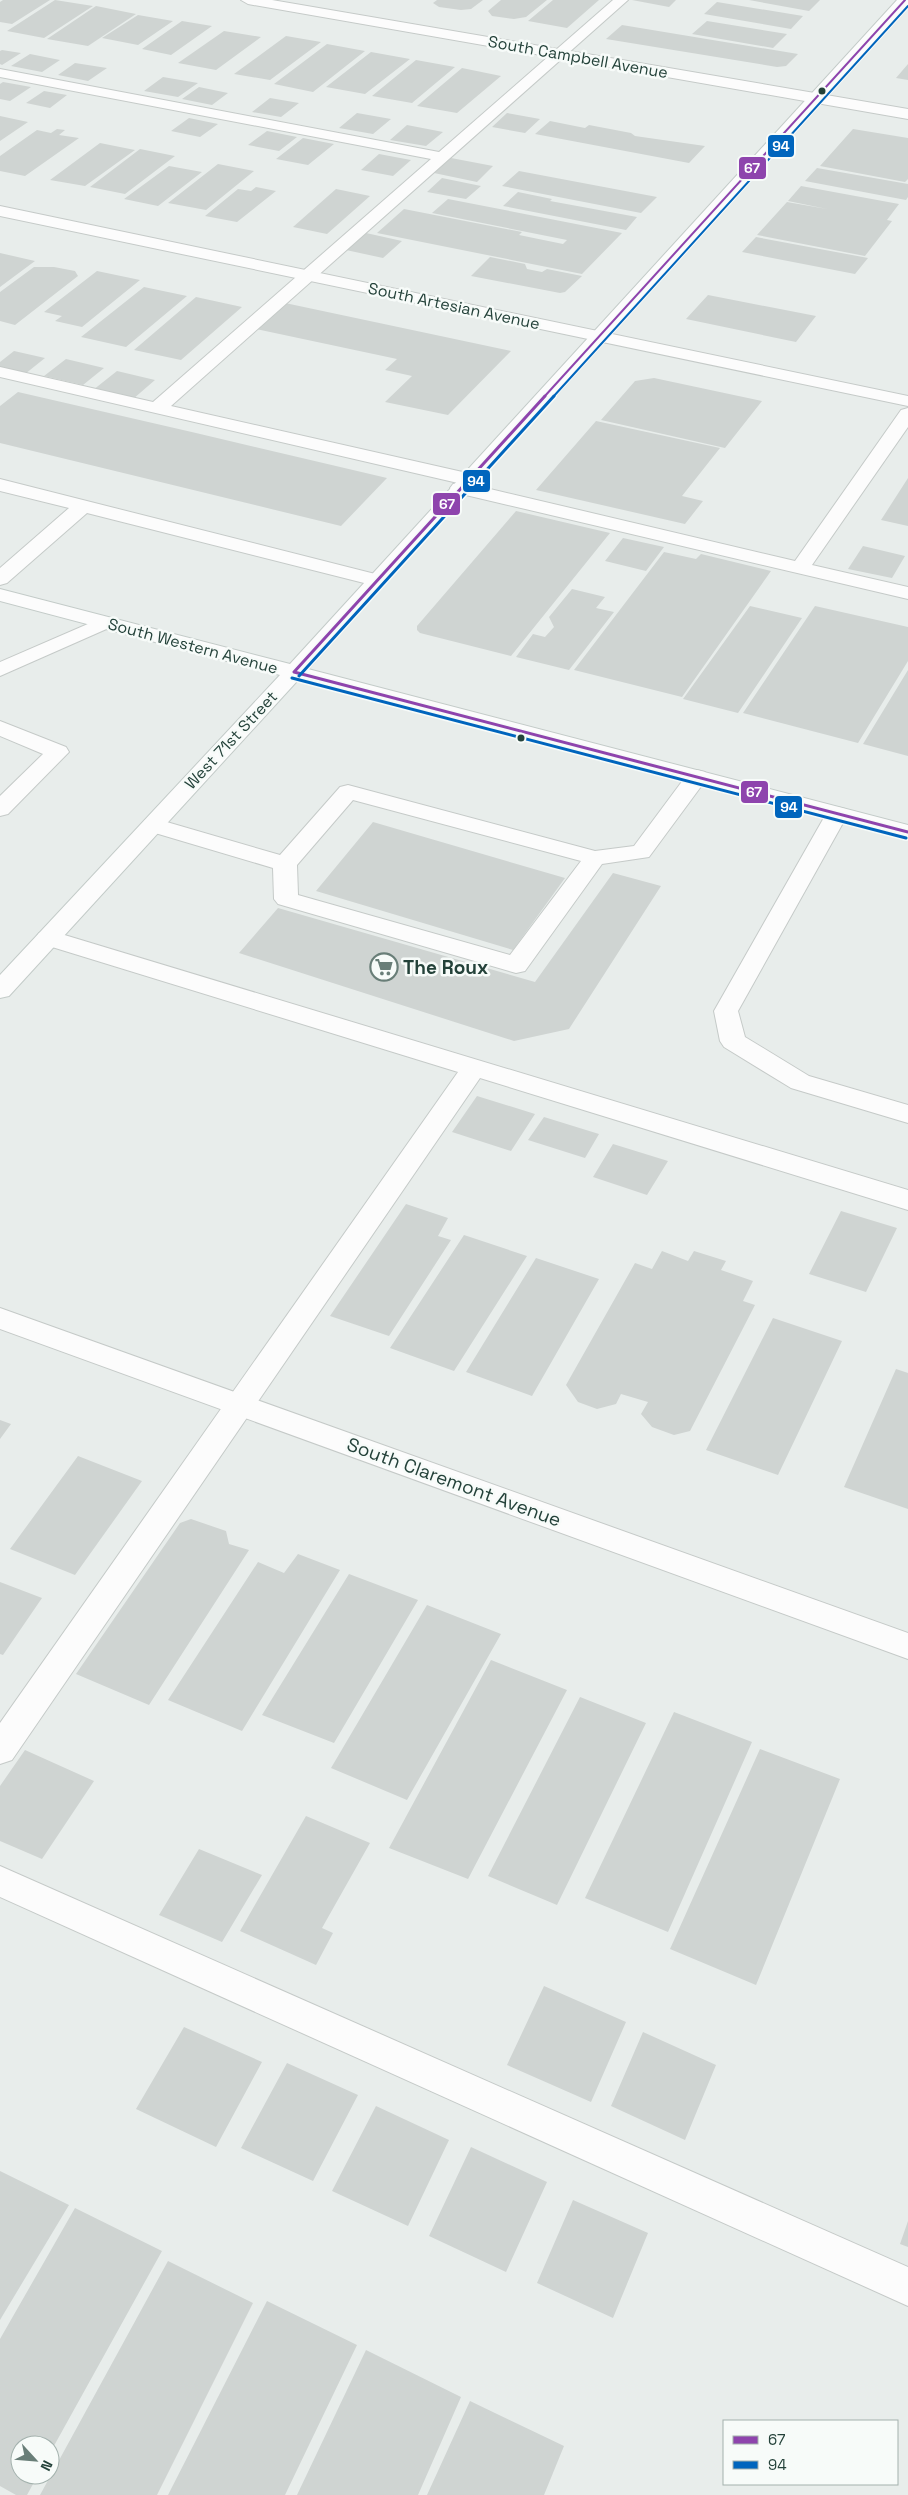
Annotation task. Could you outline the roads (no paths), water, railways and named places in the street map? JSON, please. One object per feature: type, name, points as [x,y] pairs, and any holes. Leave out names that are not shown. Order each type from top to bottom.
[{"type":"main road","name":"South Campbell Avenue","points":[[248,0],[908,114]]},
{"type":"main road","points":[[157,408],[621,0]]},
{"type":"main road","name":"West 71st Street","points":[[0,990],[294,672],[816,98],[905,3]]},
{"type":"main road","points":[[0,73],[443,157]]},
{"type":"main road","name":"South Artesian Avenue","points":[[0,210],[908,401]]},
{"type":"main road","points":[[0,372],[157,408],[800,568],[908,593]]},
{"type":"main road","points":[[800,568],[908,414]]},
{"type":"main road","points":[[0,485],[376,580]]},
{"type":"main road","points":[[0,579],[83,506]]},
{"type":"main road","name":"South Western Avenue","points":[[0,595],[908,832]]},
{"type":"main road","points":[[0,670],[104,623]]},
{"type":"main road","points":[[0,728],[58,752],[0,809]]},
{"type":"main road","points":[[595,858],[516,965],[286,899],[285,864],[348,792],[595,858],[640,852],[697,777]]},
{"type":"main road","points":[[837,814],[726,1011],[733,1041],[800,1082],[908,1114]]},
{"type":"main road","points":[[153,825],[285,864]]},
{"type":"main road","points":[[48,938],[908,1200]]},
{"type":"main road","points":[[0,1750],[474,1068]]},
{"type":"main road","name":"South Claremont Avenue","points":[[0,1318],[908,1646]]},
{"type":"main road","points":[[0,1881],[908,2287]]},
{"type":"place","name":"The Roux","points":[[384,967]]}]
